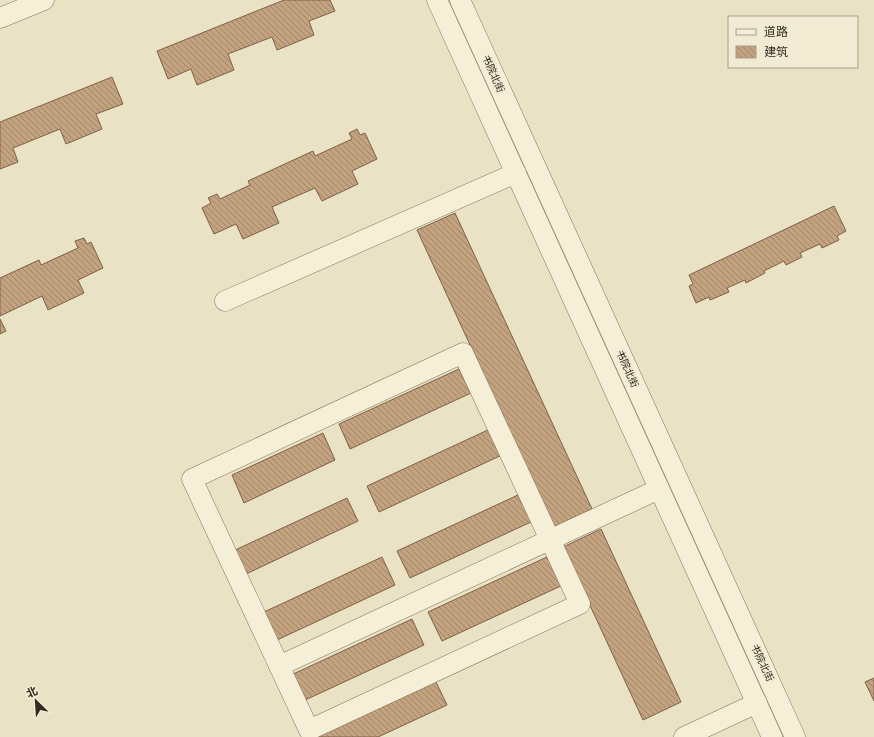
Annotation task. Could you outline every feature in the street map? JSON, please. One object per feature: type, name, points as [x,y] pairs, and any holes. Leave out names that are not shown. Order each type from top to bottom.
[{"type":"street","points":[[0,18],[44,0]]},
{"type":"street","name":"书院北街","points":[[437,0],[772,737]]},
{"type":"street","name":"书院北街","points":[[460,0],[795,737]]},
{"type":"street","points":[[225,301],[516,173]]},
{"type":"street","points":[[463,353],[550,540],[580,604],[309,730],[192,479],[463,353]]},
{"type":"street","points":[[279,666],[659,489]]},
{"type":"street","points":[[684,737],[757,704]]},
{"type":"building","points":[[284,0],[330,0],[335,11],[309,21],[314,35],[277,50],[272,37],[228,54],[234,70],[197,85],[191,69],[168,79],[157,51]]},
{"type":"building","points":[[112,77],[123,104],[96,114],[102,129],[66,144],[60,129],[13,148],[18,162],[0,169],[0,122]]},
{"type":"building","points":[[357,129],[360,135],[365,133],[377,159],[352,171],[358,184],[322,201],[315,188],[272,207],[279,223],[243,239],[236,224],[214,234],[202,208],[211,203],[208,198],[217,194],[220,199],[250,185],[248,181],[313,151],[315,156],[352,139],[349,133]]},
{"type":"building","points":[[834,206],[846,231],[837,236],[839,240],[822,248],[820,244],[800,253],[802,257],[786,265],[784,261],[764,271],[765,273],[746,283],[745,280],[727,288],[729,292],[710,300],[709,297],[696,303],[689,286],[693,284],[689,275]]},
{"type":"building","points":[[455,213],[592,509],[554,527],[417,230]]},
{"type":"building","points":[[84,238],[87,244],[91,242],[103,268],[78,280],[84,293],[48,310],[42,296],[0,316],[0,278],[39,260],[41,265],[78,248],[75,241]]},
{"type":"building","points":[[0,319],[6,331],[0,334]]},
{"type":"building","points":[[459,369],[471,393],[350,449],[339,424]]},
{"type":"building","points":[[490,429],[502,455],[379,512],[367,486]]},
{"type":"building","points":[[323,433],[335,460],[244,503],[232,475]]},
{"type":"building","points":[[518,495],[531,522],[410,578],[397,551]]},
{"type":"building","points":[[347,498],[358,521],[244,575],[233,551]]},
{"type":"building","points":[[601,529],[681,702],[643,720],[563,547]]},
{"type":"building","points":[[549,556],[563,585],[442,641],[428,612]]},
{"type":"building","points":[[382,557],[395,585],[277,640],[264,612]]},
{"type":"building","points":[[412,619],[424,645],[303,701],[291,675]]},
{"type":"building","points":[[874,678],[874,701],[865,682]]},
{"type":"building","points":[[435,680],[447,705],[378,737],[318,737],[317,735]]}]
